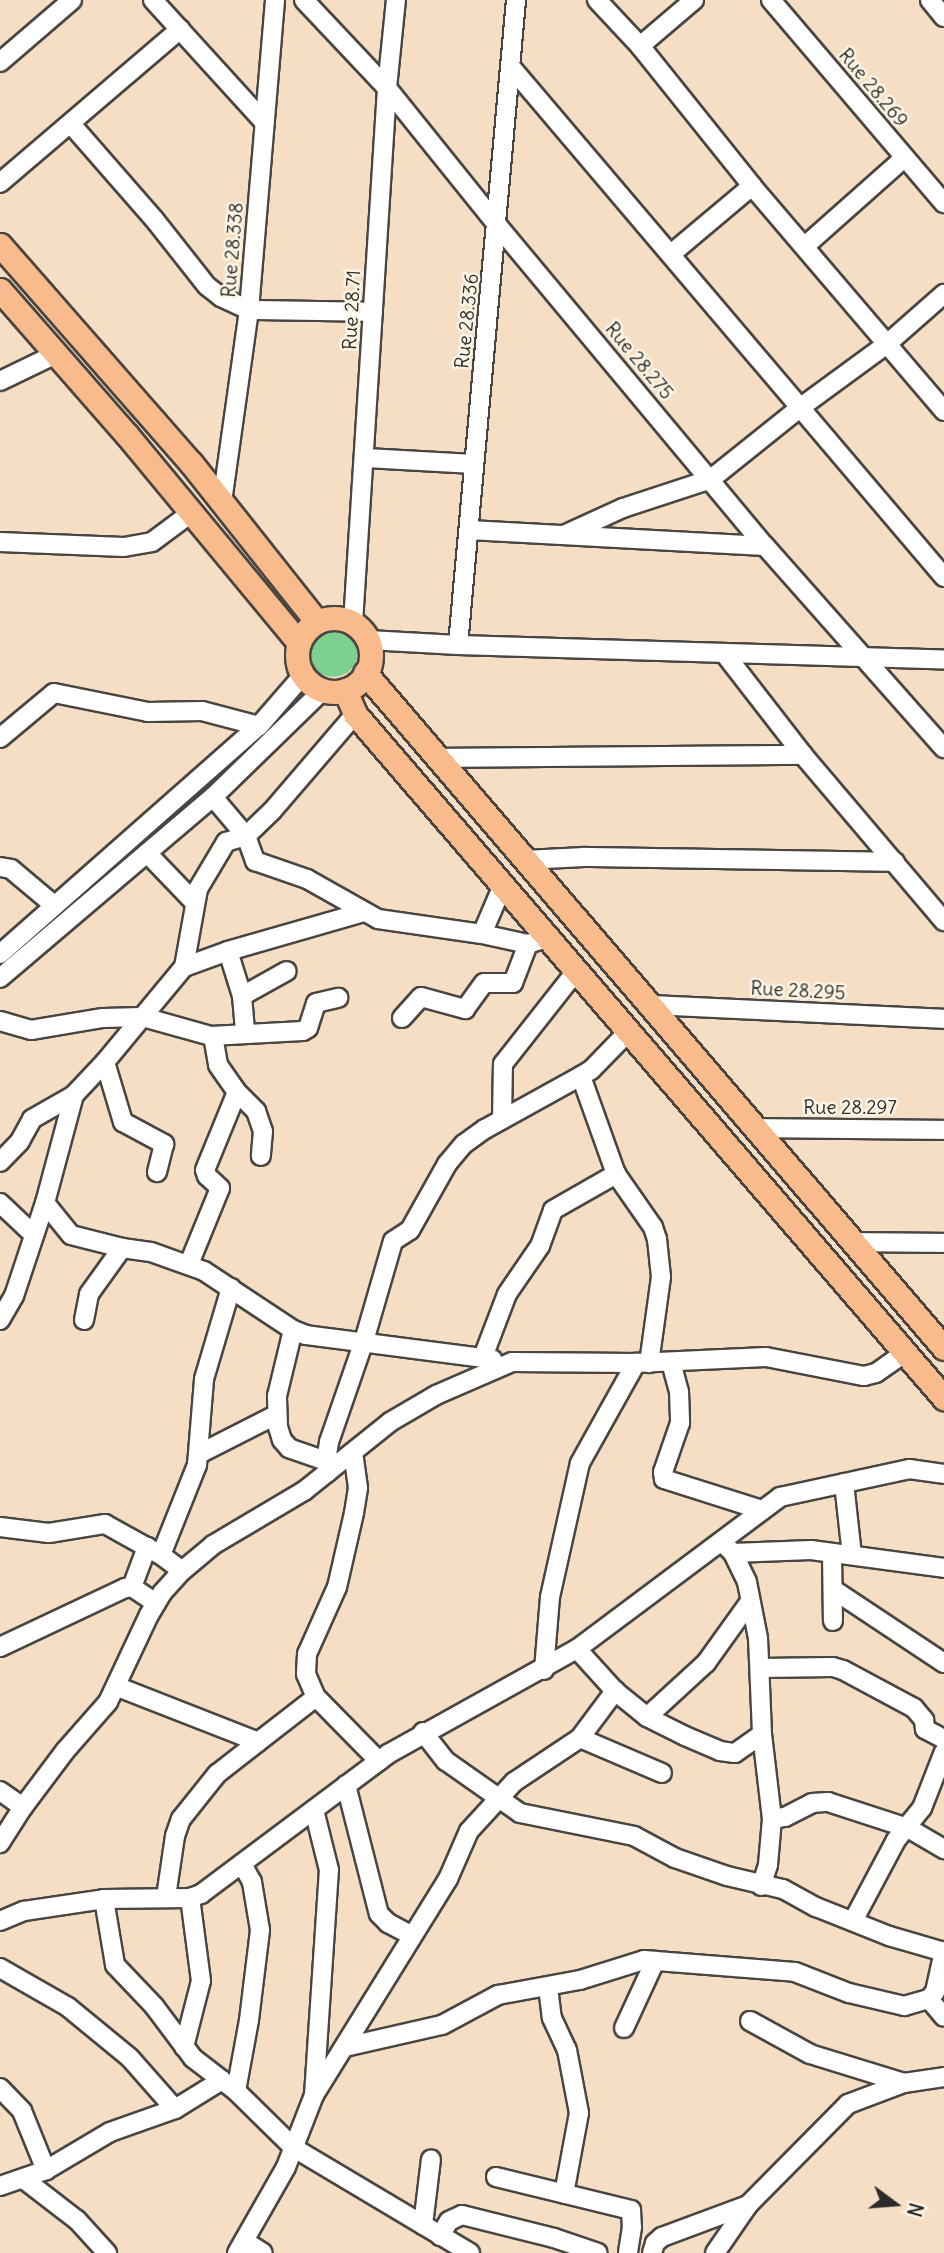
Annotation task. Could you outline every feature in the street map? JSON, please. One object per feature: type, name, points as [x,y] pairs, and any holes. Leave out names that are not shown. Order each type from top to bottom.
[{"type":"main road","points":[[0,244],[222,502],[317,622]]},
{"type":"main road","points":[[0,289],[299,643]]},
{"type":"main road","points":[[334,690],[365,673],[371,657],[361,631],[335,617],[317,622],[299,643],[297,654],[303,675],[334,690],[503,885],[539,941],[577,970],[944,1398]]},
{"type":"main road","points":[[365,673],[944,1348]]},
{"type":"street","points":[[0,62],[72,0]]},
{"type":"street","points":[[153,0],[265,123]]},
{"type":"street","name":"Rue 28.338","points":[[222,502],[248,310],[275,0]]},
{"type":"street","name":"Rue 28.275","points":[[304,0],[387,88],[498,226],[765,546],[944,748]]},
{"type":"street","name":"Rue 28.71","points":[[361,631],[373,312],[387,88],[396,0]]},
{"type":"street","name":"Rue 28.336","points":[[458,645],[498,226],[516,0]]},
{"type":"street","points":[[597,0],[640,47],[752,186],[944,411]]},
{"type":"street","points":[[640,47],[694,0]]},
{"type":"street","name":"Rue 28.269","points":[[771,0],[944,203]]},
{"type":"street","points":[[930,0],[944,17]]},
{"type":"street","points":[[0,183],[180,29]]},
{"type":"street","points":[[512,67],[944,577]]},
{"type":"street","points":[[71,124],[220,297],[248,310],[373,312]]},
{"type":"street","points":[[805,246],[904,158]]},
{"type":"street","points":[[671,254],[752,186]]},
{"type":"street","points":[[564,535],[623,508],[710,479],[887,344],[944,294]]},
{"type":"street","points":[[0,381],[56,354]]},
{"type":"street","points":[[366,458],[474,464]]},
{"type":"street","points":[[0,542],[124,547],[152,542],[191,513]]},
{"type":"street","points":[[469,530],[765,546]]},
{"type":"street","points":[[361,631],[458,645],[944,659]]},
{"type":"street","points":[[724,653],[803,755],[944,921]]},
{"type":"street","points":[[0,954],[259,726],[303,675]]},
{"type":"street","points":[[0,978],[334,690]]},
{"type":"street","points":[[0,738],[54,693],[148,712],[202,711],[259,726]]},
{"type":"street","points":[[0,1162],[20,1141],[32,1119],[74,1095],[184,967],[194,902],[202,881],[226,842],[246,836],[272,811],[355,714]]},
{"type":"street","points":[[438,758],[803,755]]},
{"type":"street","points":[[212,797],[246,836],[255,861],[312,881],[384,921],[539,941],[513,983],[484,983],[465,1009],[421,997],[402,1018]]},
{"type":"street","points":[[147,853],[194,902]]},
{"type":"street","points":[[525,860],[584,857],[895,862]]},
{"type":"street","points":[[0,867],[11,869],[55,906]]},
{"type":"street","points":[[482,934],[503,885]]},
{"type":"street","points":[[184,967],[228,951],[364,912]]},
{"type":"street","points":[[228,951],[242,996],[246,1032]]},
{"type":"street","points":[[502,1119],[503,1063],[577,970]]},
{"type":"street","points":[[242,996],[287,971]]},
{"type":"street","points":[[0,1021],[31,1030],[103,1018],[143,1017],[213,1036],[246,1032],[306,1031],[316,1003],[338,998]]},
{"type":"street","name":"Rue 28.295","points":[[650,1005],[944,1019]]},
{"type":"street","points":[[327,1467],[329,1442],[364,1341],[393,1241],[410,1230],[456,1153],[502,1119],[591,1070],[629,1031]]},
{"type":"street","points":[[213,1036],[218,1065],[237,1092],[256,1111],[263,1132],[261,1156]]},
{"type":"street","points":[[105,1062],[123,1122],[164,1144],[157,1172]]},
{"type":"street","points":[[544,1670],[550,1597],[580,1463],[642,1363],[661,1277],[653,1227],[616,1174],[581,1076]]},
{"type":"street","points":[[189,1264],[220,1188],[205,1170],[237,1092]]},
{"type":"street","points":[[0,1320],[14,1296],[45,1203],[74,1095]]},
{"type":"street","name":"Rue 28.297","points":[[756,1129],[944,1130]]},
{"type":"street","points":[[483,1357],[506,1294],[540,1246],[553,1210],[616,1174]]},
{"type":"street","points":[[0,1203],[34,1235]]},
{"type":"street","points":[[45,1203],[71,1235],[122,1248],[151,1251],[189,1264],[231,1288],[293,1330],[306,1335],[512,1362],[642,1363],[766,1357],[864,1376],[876,1373],[905,1353]]},
{"type":"street","points":[[853,1242],[944,1243]]},
{"type":"street","points":[[84,1320],[89,1294],[122,1248]]},
{"type":"street","points":[[0,1647],[132,1587],[193,1479],[199,1454],[204,1379],[231,1288]]},
{"type":"street","points":[[293,1330],[280,1376],[276,1415],[282,1440],[289,1448],[327,1467]]},
{"type":"street","points":[[0,1843],[23,1807],[118,1686],[156,1603],[182,1571],[213,1545],[304,1491],[327,1467],[353,1452],[414,1407],[512,1362]]},
{"type":"street","points":[[671,1362],[679,1391],[680,1423],[663,1472],[664,1479],[762,1510]]},
{"type":"street","points":[[199,1454],[276,1415]]},
{"type":"street","points":[[353,1452],[358,1488],[352,1525],[333,1601],[305,1662],[307,1682],[316,1697],[379,1761]]},
{"type":"street","points":[[0,1921],[24,1911],[104,1899],[166,1896],[190,1898],[242,1864],[346,1785],[423,1732],[544,1670],[728,1548],[762,1510],[780,1497],[909,1469],[944,1474]]},
{"type":"street","points":[[844,1483],[852,1555]]},
{"type":"street","points":[[0,1527],[48,1533],[104,1524],[154,1551],[182,1571]]},
{"type":"street","points":[[728,1548],[832,1553],[944,1568]]},
{"type":"street","points":[[728,1548],[747,1582],[761,1668],[762,1734],[772,1819],[768,1866],[761,1886]]},
{"type":"street","points":[[832,1553],[833,1621]]},
{"type":"street","points":[[132,1587],[156,1603]]},
{"type":"street","points":[[834,1590],[944,1663]]},
{"type":"street","points":[[647,1717],[706,1663],[749,1602]]},
{"type":"street","points":[[577,1649],[615,1691],[647,1717],[727,1754],[741,1751],[762,1734]]},
{"type":"street","points":[[761,1668],[833,1667],[843,1670],[914,1708],[924,1720],[925,1729],[944,1738]]},
{"type":"street","points":[[118,1686],[258,1742]]},
{"type":"street","points":[[262,2253],[241,2247],[294,2148],[314,2095],[448,1879],[469,1830],[514,1782],[580,1738],[615,1691]]},
{"type":"street","points":[[166,1896],[175,1836],[181,1819],[217,1774],[316,1697]]},
{"type":"street","points":[[345,2047],[442,2025],[498,1995],[548,1987],[611,1971],[631,1962],[655,1961],[795,1972],[849,1993],[904,2006],[929,1999],[939,1981],[944,1952],[906,1942],[816,1907],[783,1889],[761,1886],[675,1858],[634,1836],[530,1818],[499,1800],[446,1761],[423,1732]]},
{"type":"street","points":[[580,1738],[662,1773]]},
{"type":"street","points":[[853,1921],[896,1840],[937,1791],[944,1752]]},
{"type":"street","points":[[346,1785],[379,1914],[388,1923],[412,1936]]},
{"type":"street","points":[[0,1791],[23,1807]]},
{"type":"street","points":[[772,1819],[785,1817],[812,1803],[828,1802],[908,1828],[944,1849]]},
{"type":"street","points":[[314,1810],[329,1870],[314,2095]]},
{"type":"street","points":[[0,2186],[46,2171],[110,2132],[176,2109],[229,2085],[249,2020],[260,1930],[252,1882],[242,1864]]},
{"type":"street","points":[[184,2047],[201,1981],[190,1898]]},
{"type":"street","points":[[104,1899],[115,1965],[154,2006],[184,2047],[206,2070],[229,2085],[294,2148],[422,2225],[445,2244],[470,2253]]},
{"type":"street","points":[[624,2028],[655,1961]]},
{"type":"street","points":[[0,1968],[68,2007],[130,2058],[176,2109]]},
{"type":"street","points":[[548,1987],[552,2018],[567,2050],[579,2113],[564,2194]]},
{"type":"street","points":[[929,1999],[944,2017]]},
{"type":"street","points":[[750,2021],[810,2054],[904,2083]]},
{"type":"street","points":[[715,2253],[748,2204],[848,2104],[904,2083],[944,2077]]},
{"type":"street","points":[[0,2088],[22,2111],[46,2171]]},
{"type":"street","points":[[422,2225],[431,2159]]},
{"type":"street","points":[[496,2177],[631,2210],[632,2227],[628,2253]]},
{"type":"street","points":[[25,2180],[77,2220],[101,2251]]},
{"type":"street","points":[[652,2253],[655,2243],[662,2237],[748,2204]]},
{"type":"street","points":[[445,2244],[449,2221],[462,2215],[554,2238],[598,2253]]},
{"type":"green space","points":[[333,627],[351,634],[358,652],[351,670],[333,677],[315,670],[308,652],[315,634]]}]
